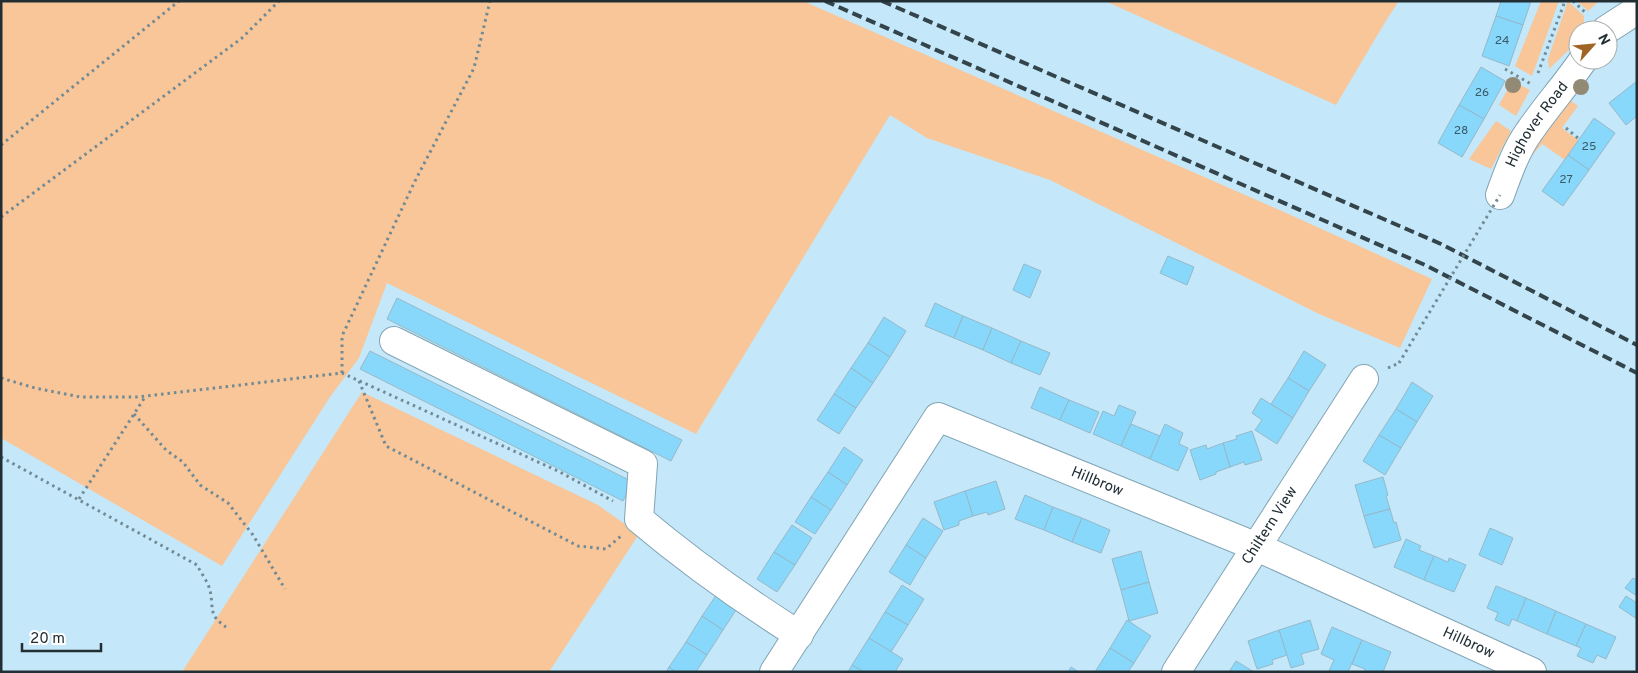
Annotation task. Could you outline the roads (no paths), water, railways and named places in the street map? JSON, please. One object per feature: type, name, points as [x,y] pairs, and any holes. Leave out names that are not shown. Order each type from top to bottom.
[{"type":"street","points":[[1618,22],[1637,10]]},
{"type":"street","name":"Highover Road","points":[[1500,195],[1513,162],[1529,133],[1576,70]]},
{"type":"street","points":[[394,341],[643,464],[639,519],[680,554],[763,613],[799,635]]},
{"type":"street","name":"Chiltern View","points":[[1176,672],[1364,379]]},
{"type":"street","name":"Hillbrow","points":[[774,672],[938,417],[1257,547],[1532,672]]},
{"type":"railway","points":[[825,1],[1425,265],[1637,373]]},
{"type":"railway","points":[[882,1],[1441,244],[1637,345]]}]
